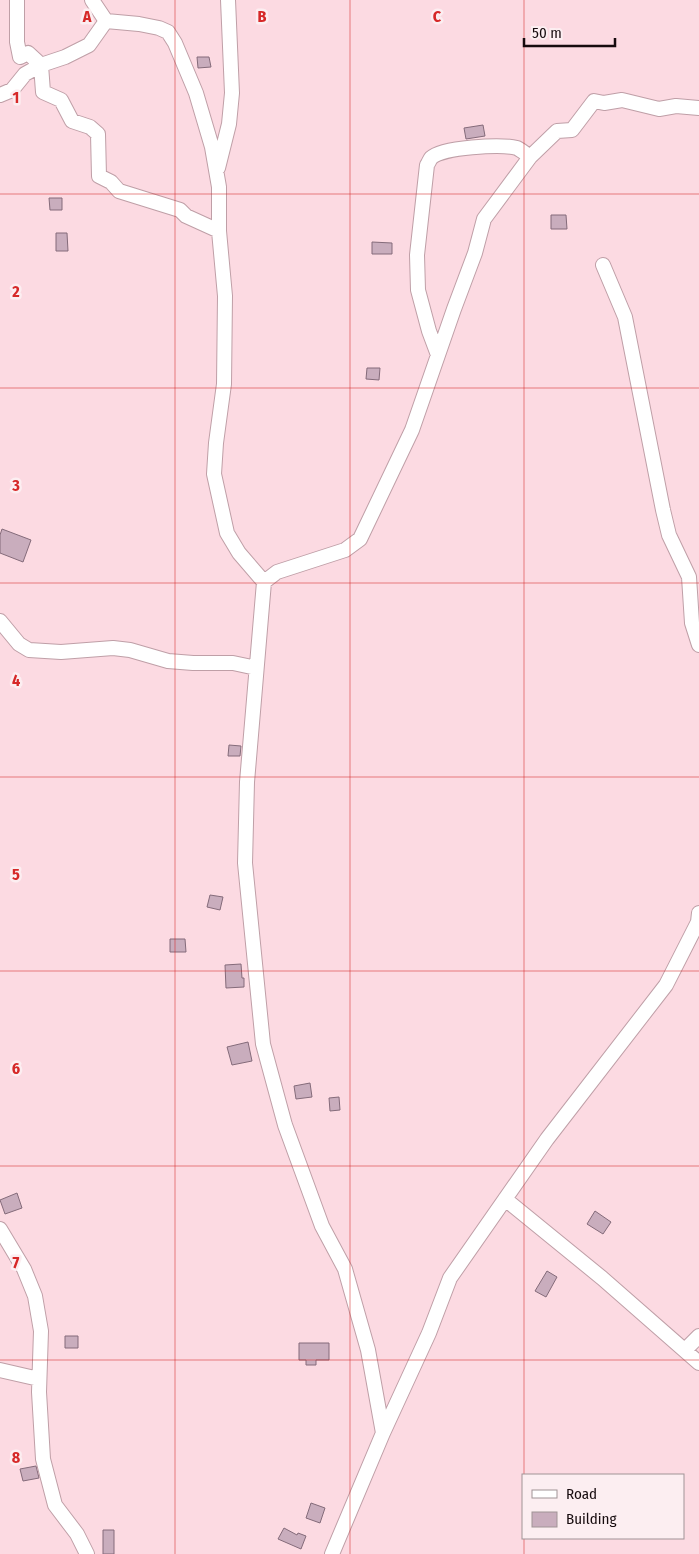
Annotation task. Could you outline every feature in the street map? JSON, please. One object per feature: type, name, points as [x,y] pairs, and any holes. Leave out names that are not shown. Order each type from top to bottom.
[{"type":"street","points":[[17,0],[17,42],[20,57],[28,53],[41,65],[43,92],[61,100],[72,120],[90,127],[98,134],[99,176],[111,182],[118,191],[180,210],[186,216],[219,231]]},
{"type":"street","points":[[92,0],[106,20],[139,24],[168,32],[175,43],[196,92],[212,147],[218,188],[219,231],[225,296],[224,375],[214,474],[227,534],[239,553],[264,582],[247,782],[245,863],[263,1044],[285,1125],[305,1180],[322,1226],[345,1269],[368,1350],[383,1432]]},
{"type":"street","points":[[216,174],[229,124],[232,93],[228,0]]},
{"type":"street","points":[[0,95],[12,90],[25,74],[41,65],[65,57],[90,45],[106,20]]},
{"type":"street","points":[[264,582],[278,572],[345,550],[360,539],[412,430],[475,253],[484,219],[530,157],[557,131],[572,130],[594,101],[604,103],[622,100],[659,109],[676,106],[699,108]]},
{"type":"street","points":[[438,355],[428,331],[418,290],[417,255],[427,165],[430,158],[441,152],[473,147],[498,146],[518,148],[530,157]]},
{"type":"street","points":[[603,264],[625,318],[663,510],[669,535],[689,577],[692,623],[699,644]]},
{"type":"street","points":[[0,622],[19,644],[29,650],[61,652],[112,648],[130,650],[168,661],[193,664],[233,663],[256,668]]},
{"type":"street","points":[[332,1554],[450,1278],[547,1139],[666,985],[699,921]]},
{"type":"street","points":[[505,1199],[602,1278],[699,1363]]},
{"type":"street","points":[[0,1229],[24,1269],[35,1296],[41,1331],[39,1379],[43,1459],[55,1505],[78,1534],[88,1554]]},
{"type":"street","points":[[685,1350],[699,1336]]},
{"type":"street","points":[[0,1370],[39,1379]]},
{"type":"building","points":[[197,57],[209,57],[211,67],[198,68]]},
{"type":"building","points":[[483,125],[485,136],[466,139],[464,128]]},
{"type":"building","points":[[49,198],[62,198],[62,210],[50,210]]},
{"type":"building","points":[[551,215],[566,215],[567,229],[551,229]]},
{"type":"building","points":[[56,233],[67,233],[68,251],[56,251]]},
{"type":"building","points":[[372,242],[392,243],[392,254],[372,254]]},
{"type":"building","points":[[367,368],[380,368],[379,380],[366,379]]},
{"type":"building","points":[[2,529],[31,540],[23,562],[0,553]]},
{"type":"building","points":[[229,745],[241,746],[240,756],[228,756]]},
{"type":"building","points":[[210,895],[223,897],[220,910],[207,907]]},
{"type":"building","points":[[170,939],[185,939],[186,952],[170,952]]},
{"type":"building","points":[[241,964],[244,987],[226,988],[225,965]]},
{"type":"building","points":[[248,1042],[252,1061],[232,1065],[227,1047]]},
{"type":"building","points":[[310,1083],[312,1097],[296,1099],[294,1086]]},
{"type":"building","points":[[339,1097],[340,1110],[330,1111],[329,1098]]},
{"type":"building","points":[[17,1193],[22,1208],[5,1214],[0,1200]]},
{"type":"building","points":[[595,1211],[611,1222],[603,1234],[587,1224]]},
{"type":"building","points":[[547,1271],[557,1277],[546,1297],[535,1291]]},
{"type":"building","points":[[65,1336],[78,1336],[78,1348],[65,1348]]},
{"type":"building","points":[[299,1343],[329,1343],[329,1360],[316,1360],[316,1365],[306,1365],[306,1360],[299,1360]]},
{"type":"building","points":[[36,1466],[39,1478],[23,1481],[20,1469]]},
{"type":"building","points":[[311,1503],[325,1508],[320,1523],[306,1518]]},
{"type":"building","points":[[284,1528],[297,1535],[298,1533],[306,1536],[301,1549],[278,1539]]},
{"type":"building","points":[[103,1530],[114,1530],[114,1554],[103,1554]]}]
